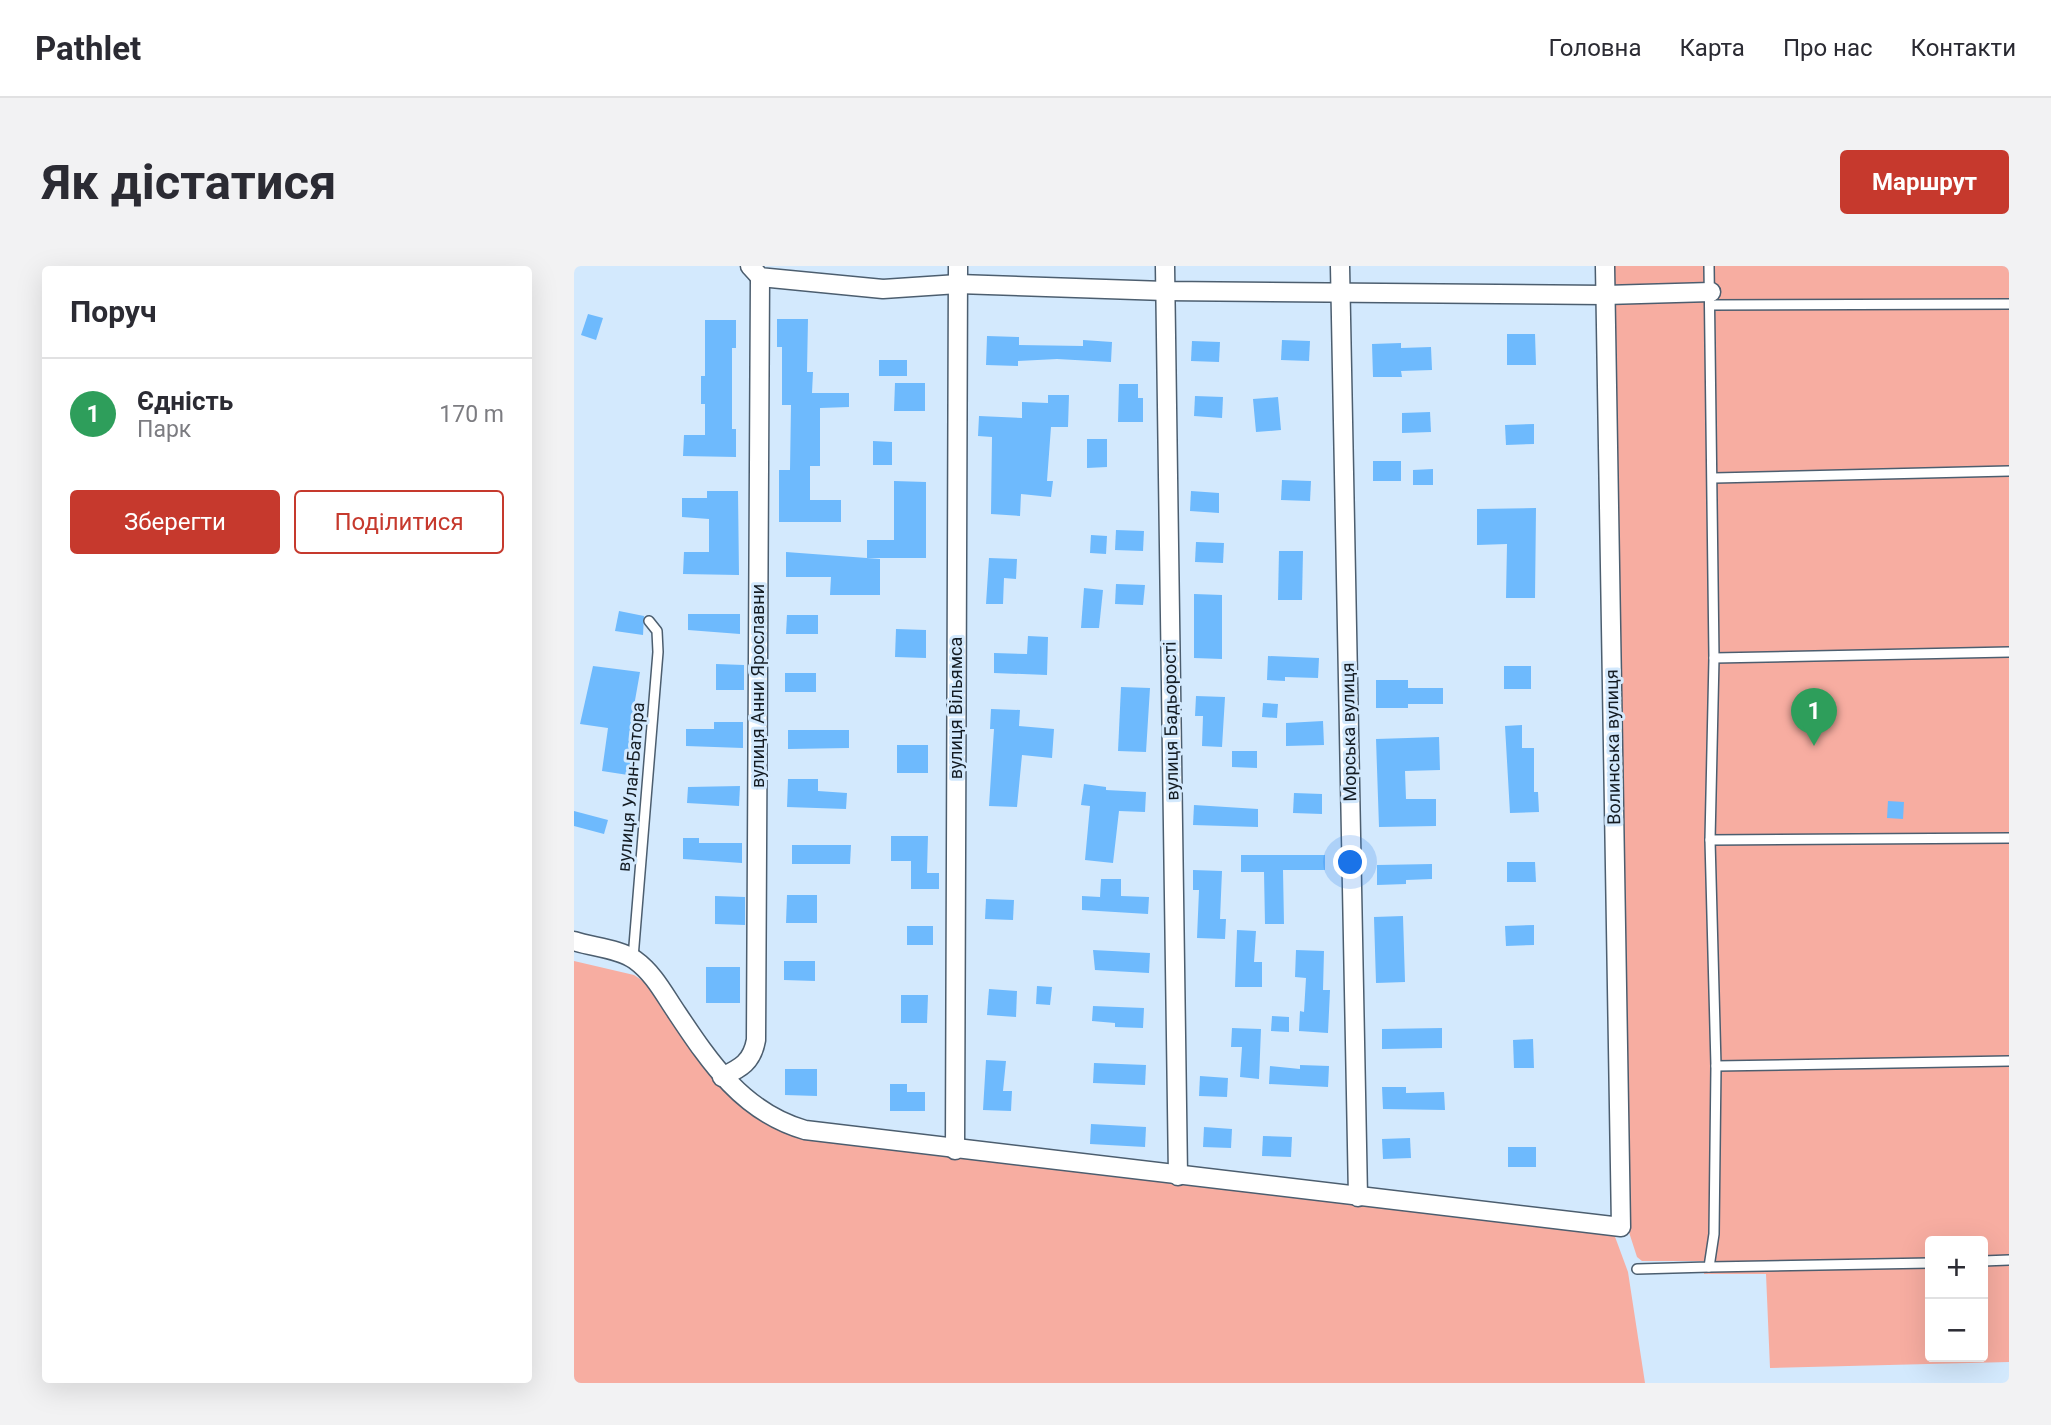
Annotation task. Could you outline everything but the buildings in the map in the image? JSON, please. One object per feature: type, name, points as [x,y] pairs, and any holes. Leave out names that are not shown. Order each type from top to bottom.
[{"type":"street","name":"вулиця Бадьорості","points":[[1165,266],[1178,1176]]},
{"type":"street","name":"Морська вулиця","points":[[1340,266],[1358,1197]]},
{"type":"street","name":"Волинська вулиця","points":[[1358,1197],[1621,1227],[1605,266]]},
{"type":"street","points":[[755,272],[883,289],[958,275],[1165,291],[1711,298]]},
{"type":"street","name":"вулиця Анни Ярославни","points":[[722,1077],[746,1064],[753,1055],[756,1040],[755,272]]},
{"type":"street","name":"вулиця Вільямса","points":[[955,1150],[958,275]]},
{"type":"street","points":[[574,942],[633,958],[652,975],[722,1077],[758,1110],[782,1124],[804,1130],[955,1150],[1358,1197]]},
{"type":"lane","points":[[1709,266],[1714,478],[1710,839],[1716,1066],[1714,1234],[1709,1267]]},
{"type":"lane","points":[[1711,298],[2009,304]]},
{"type":"lane","points":[[1714,478],[2009,471]]},
{"type":"lane","name":"вулиця Улан-Батора","points":[[633,958],[657,652],[657,631],[649,621]]},
{"type":"lane","points":[[1714,658],[2009,652]]},
{"type":"lane","points":[[1710,839],[2009,838]]},
{"type":"lane","points":[[1716,1066],[2009,1061]]},
{"type":"lane","points":[[1988,1261],[2009,1261]]},
{"type":"lane","points":[[1637,1269],[1925,1263]]},
{"type":"shaded area","points":[[1610,266],[2009,266],[2009,1362],[1770,1368],[1766,1274],[1704,1274],[1704,1261],[1642,1261],[1637,1257],[1627,1226]]},
{"type":"shaded area","points":[[574,961],[634,975],[646,983],[678,1032],[712,1076],[731,1095],[752,1112],[805,1137],[1614,1234],[1628,1272],[1645,1383],[574,1383]]},
{"type":"place","name":"Єдність","points":[[1814,746]]}]
